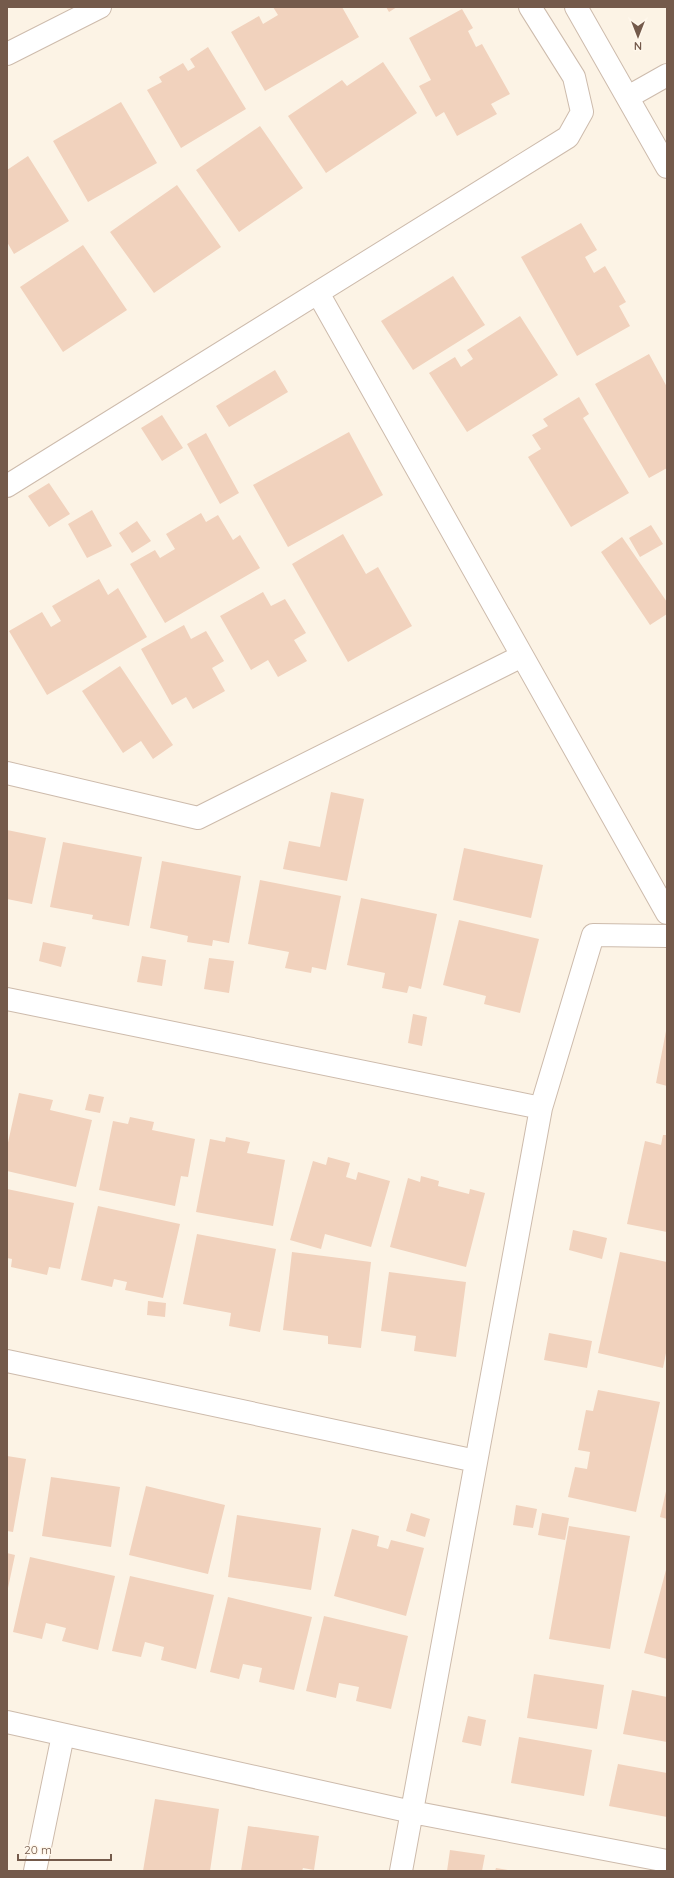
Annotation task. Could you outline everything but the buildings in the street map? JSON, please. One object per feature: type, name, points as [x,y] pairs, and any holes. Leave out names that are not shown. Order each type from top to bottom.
[{"type":"street","points":[[7,54],[100,7]]},
{"type":"street","points":[[9,481],[318,293],[568,137],[582,112],[574,77],[530,7]]},
{"type":"street","points":[[576,7],[667,168]]},
{"type":"street","points":[[628,97],[667,75]]},
{"type":"street","points":[[318,293],[667,913]]},
{"type":"street","points":[[7,773],[198,818],[522,656]]},
{"type":"street","points":[[401,1871],[541,1108],[593,935],[667,936]]},
{"type":"street","points":[[7,999],[541,1108]]},
{"type":"street","points":[[7,1361],[476,1460]]},
{"type":"street","points":[[7,1722],[412,1812],[667,1861]]},
{"type":"street","points":[[36,1871],[63,1735]]}]
